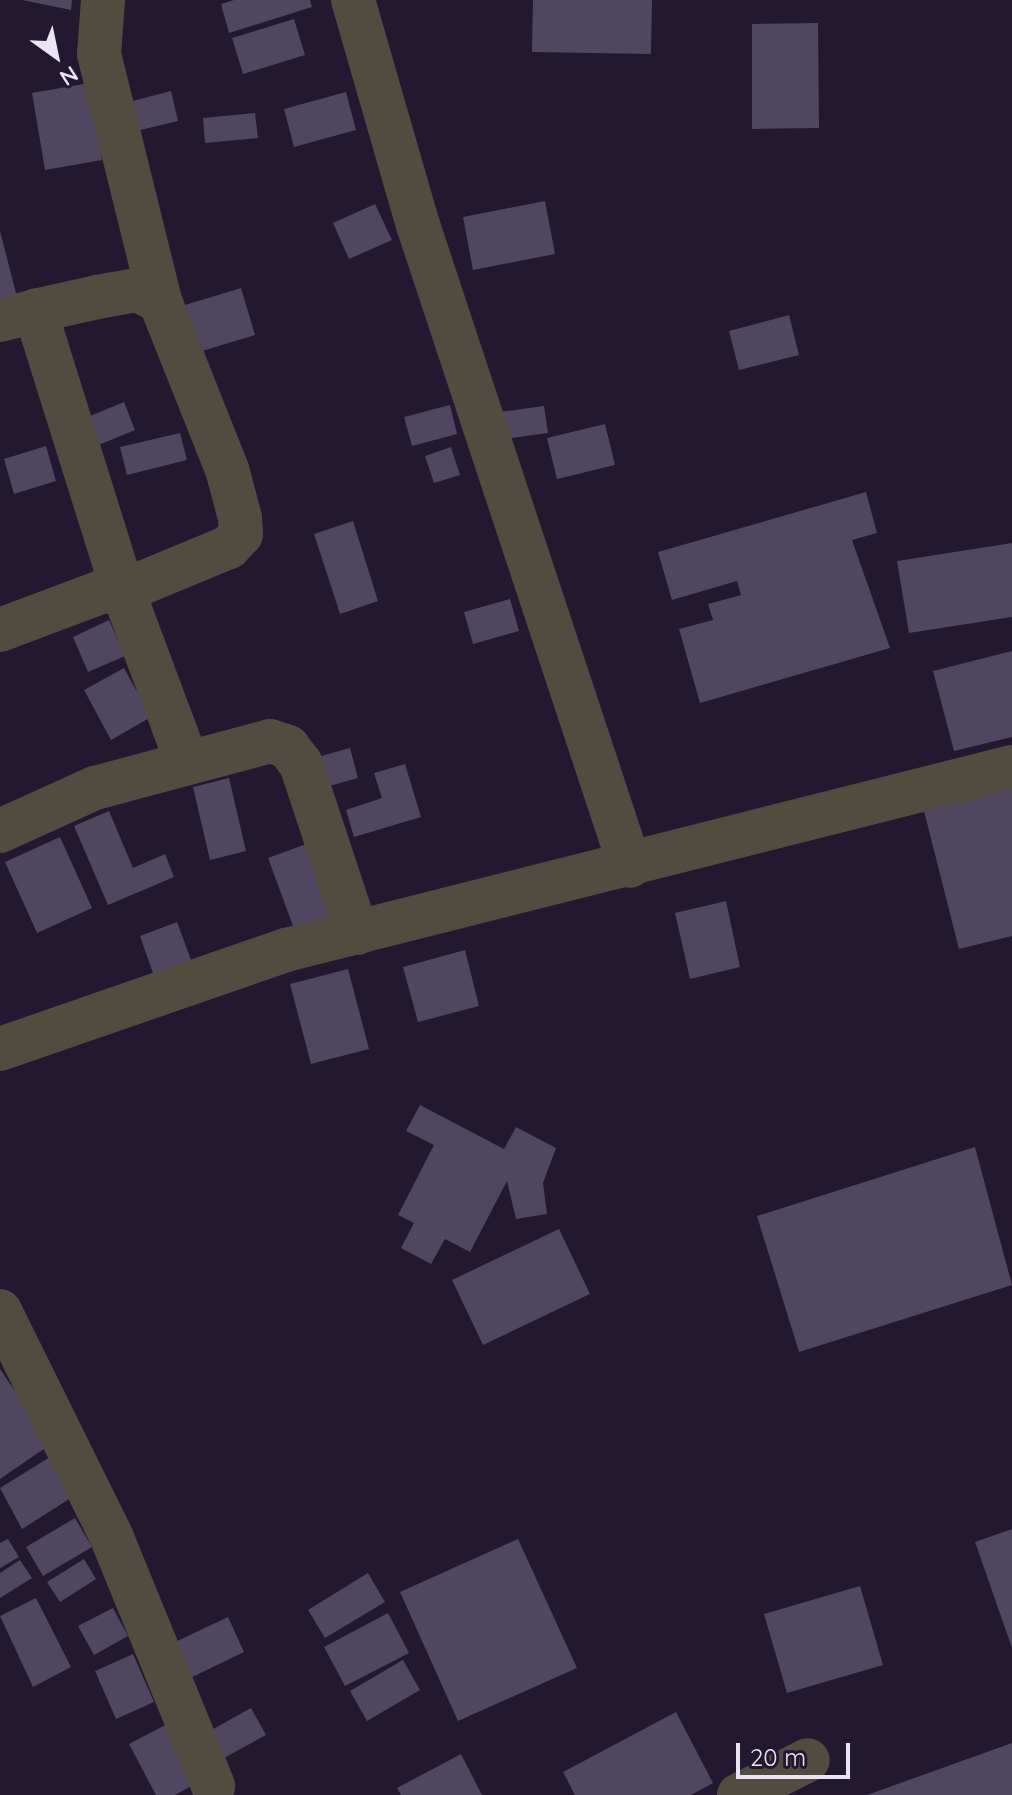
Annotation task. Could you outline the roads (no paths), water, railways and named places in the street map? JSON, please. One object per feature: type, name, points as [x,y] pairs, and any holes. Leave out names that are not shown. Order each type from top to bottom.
[{"type":"street","points":[[0,630],[101,592],[123,591],[214,556],[241,534],[227,469],[160,301],[99,54],[103,0]]},
{"type":"street","points":[[353,0],[418,225],[630,866]]},
{"type":"street","points":[[160,301],[137,290],[18,316],[187,762]]},
{"type":"street","points":[[0,831],[95,788],[248,743],[288,747],[301,764],[357,933]]},
{"type":"street","points":[[0,1049],[286,950],[630,866],[1012,767]]},
{"type":"street","points":[[0,1311],[112,1538],[213,1786]]},
{"type":"street","points":[[739,1795],[808,1760]]}]
